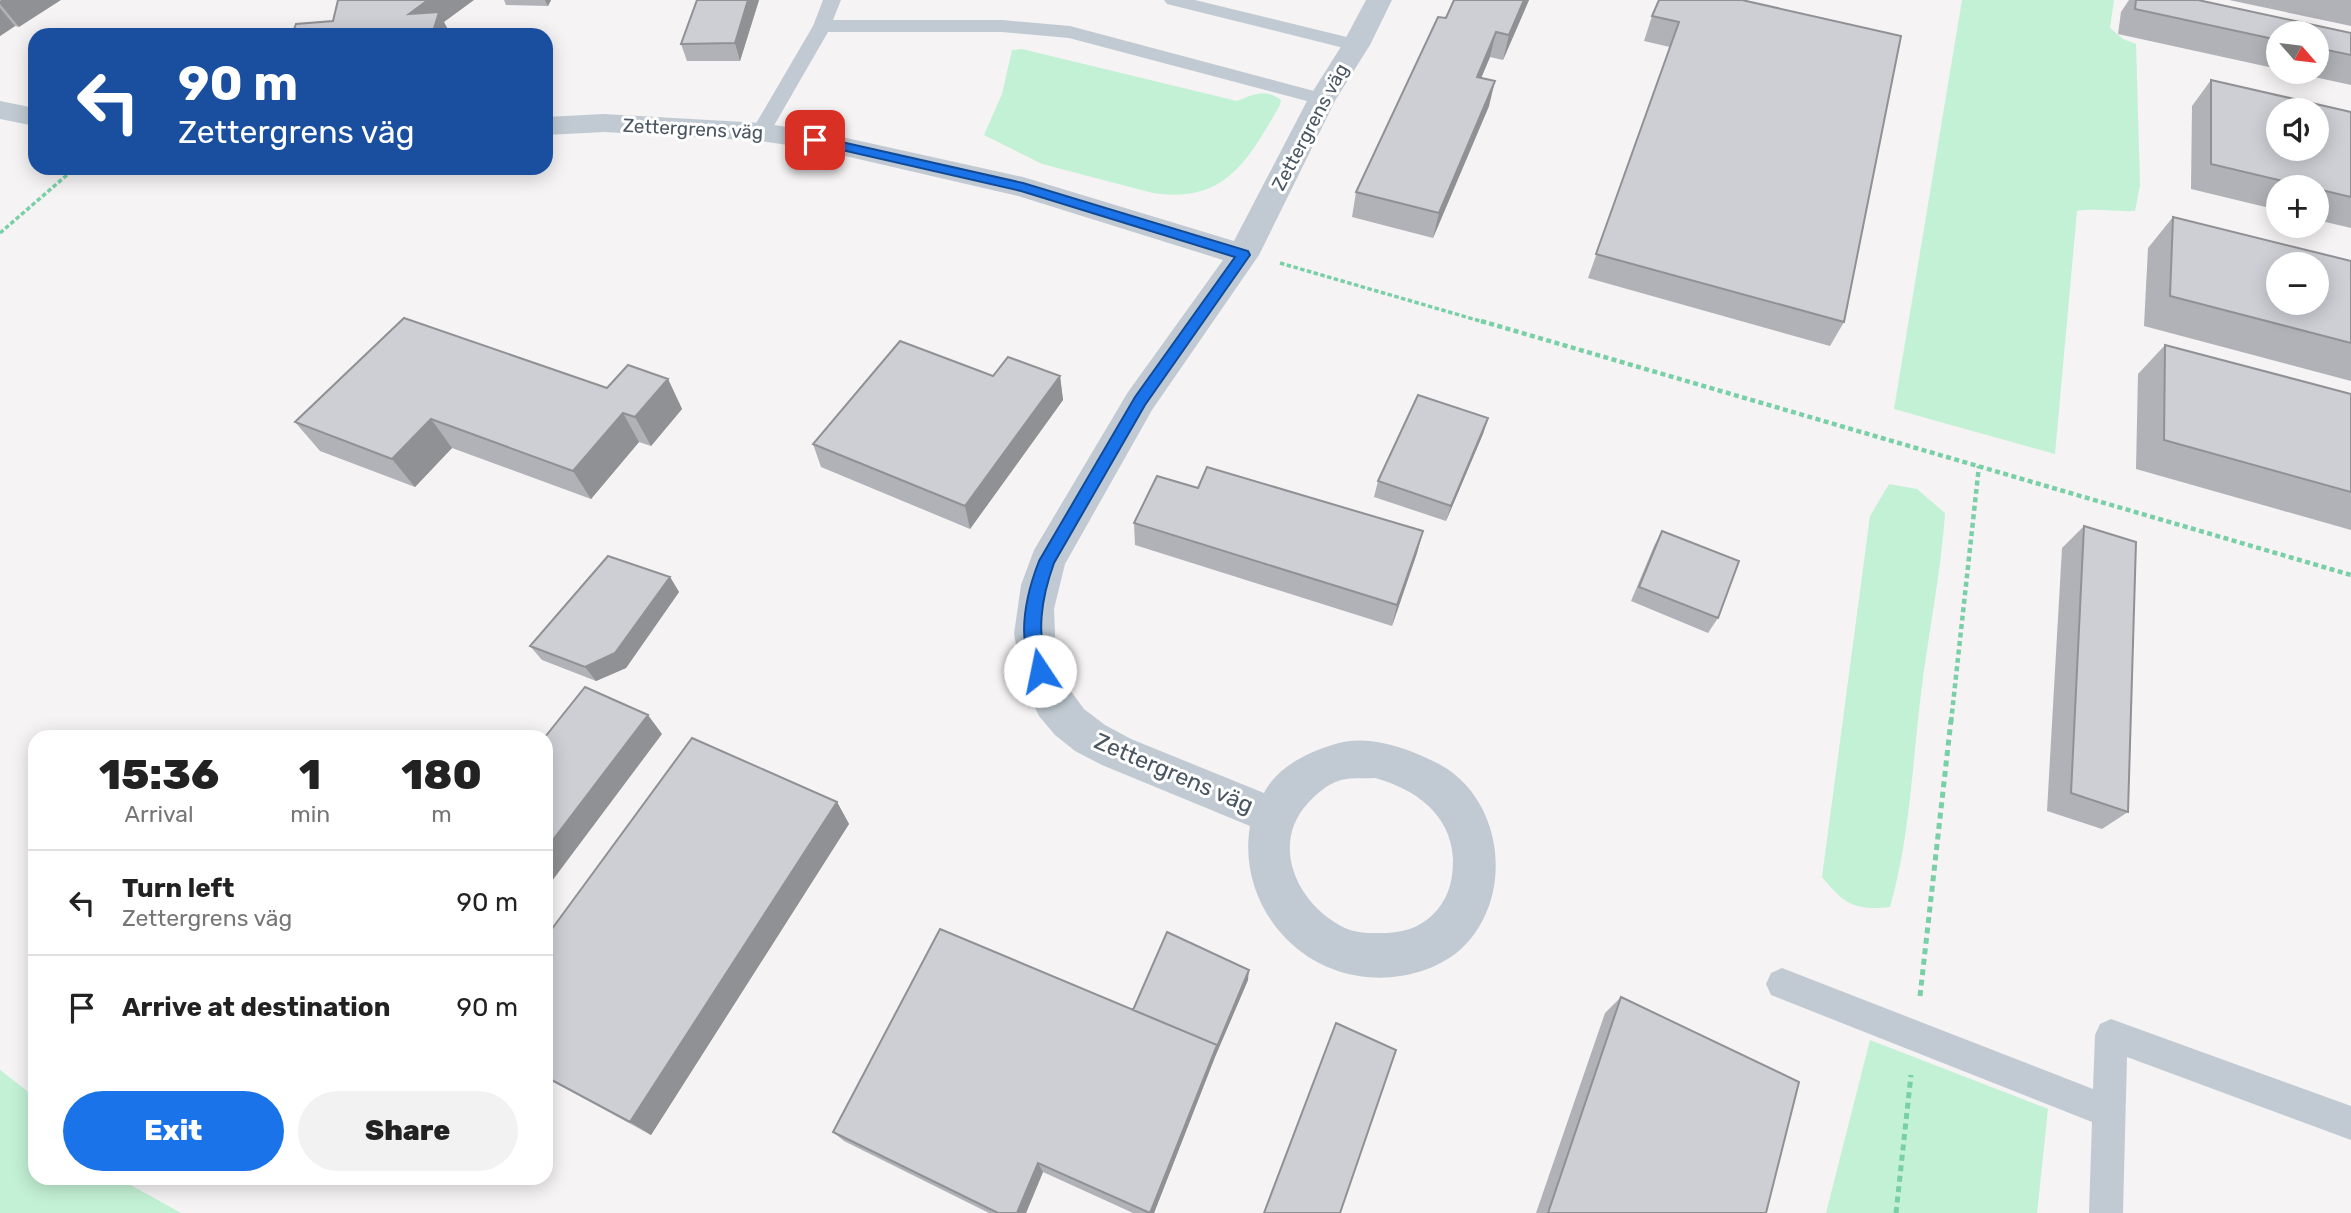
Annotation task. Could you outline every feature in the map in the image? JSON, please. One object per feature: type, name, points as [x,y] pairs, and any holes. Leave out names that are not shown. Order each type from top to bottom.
[{"type":"street","name":"Zettergrens väg","points":[[1273,816],[1088,738],[1063,716],[1046,689],[1034,653],[1032,616],[1036,590],[1047,561],[1140,401],[1243,255],[1322,99],[1356,45],[1379,0]]},
{"type":"street","points":[[0,110],[28,116]]},
{"type":"street","name":"Zettergrens väg","points":[[553,126],[604,123],[761,131],[909,160],[1023,187],[1243,255]]},
{"type":"street","name":"Zettergrens väg","points":[[1375,759],[1406,767],[1435,784],[1458,808],[1472,837],[1477,869],[1471,900],[1453,926],[1429,945],[1398,955],[1364,956],[1332,946],[1303,928],[1282,903],[1270,874],[1267,844],[1273,816],[1289,790],[1314,771],[1343,761],[1375,759]]},
{"type":"lane","points":[[761,131],[822,26],[832,0]]},
{"type":"lane","points":[[1173,0],[1356,45]]},
{"type":"lane","points":[[822,26],[1002,26],[1070,32],[1322,99]]},
{"type":"lane","points":[[1782,984],[2109,1112]]},
{"type":"lane","points":[[2106,1213],[2111,1035],[2351,1123]]},
{"type":"path","points":[[0,233],[67,175]]},
{"type":"path","points":[[1243,255],[1321,274],[2351,575]]},
{"type":"path","points":[[1896,1213],[1979,466]]},
{"type":"green space","points":[[1962,0],[2114,0],[2110,28],[2123,39],[2136,44],[2140,185],[2135,211],[2077,211],[2055,454],[1894,409]]},
{"type":"green space","points":[[1022,49],[1237,101],[1254,94],[1270,94],[1281,100],[1280,105],[1257,144],[1232,174],[1199,192],[1178,195],[1153,193],[1042,164],[984,135],[1002,94],[1012,50]]},
{"type":"green space","points":[[1889,484],[1917,489],[1945,513],[1910,801],[1897,881],[1890,907],[1868,908],[1851,904],[1837,894],[1822,877],[1870,516]]},
{"type":"green space","points":[[1870,1040],[2048,1109],[2037,1213],[1826,1213]]},
{"type":"green space","points":[[0,1070],[28,1092],[28,1185],[131,1185],[181,1213],[0,1213]]},
{"type":"building","points":[[338,0],[428,0],[409,14],[439,12],[434,28],[295,28],[296,24],[333,21]]},
{"type":"building","points":[[697,0],[748,0],[735,43],[681,44]]},
{"type":"building","points":[[1454,0],[1524,0],[1509,35],[1496,32],[1477,77],[1495,81],[1439,213],[1356,192],[1438,17],[1446,18]]},
{"type":"building","points":[[1659,0],[1742,0],[1901,36],[1844,322],[1596,254],[1679,22],[1652,16]]},
{"type":"building","points":[[2136,0],[2198,0],[2295,21],[2266,21],[2266,37],[2135,9]]},
{"type":"building","points":[[2329,28],[2351,33],[2351,55],[2329,50]]},
{"type":"building","points":[[2211,80],[2290,98],[2266,98],[2266,161],[2329,161],[2329,107],[2351,112],[2351,197],[2329,192],[2329,175],[2266,177],[2211,164]]},
{"type":"building","points":[[2173,217],[2315,252],[2266,252],[2266,315],[2329,315],[2329,256],[2351,261],[2351,343],[2170,296]]},
{"type":"building","points":[[404,318],[607,388],[628,365],[668,379],[635,417],[623,413],[573,471],[431,419],[392,459],[295,422]]},
{"type":"building","points":[[900,341],[993,376],[1008,357],[1060,376],[965,506],[813,444]]},
{"type":"building","points":[[2165,345],[2351,394],[2351,492],[2164,440]]},
{"type":"building","points":[[1418,395],[1488,418],[1451,506],[1378,481]]},
{"type":"building","points":[[1207,467],[1423,531],[1397,605],[1134,523],[1157,476],[1198,488]]},
{"type":"building","points":[[2084,526],[2136,542],[2128,812],[2071,793]]},
{"type":"building","points":[[1662,531],[1739,561],[1718,618],[1639,587]]},
{"type":"building","points":[[608,556],[670,577],[615,653],[585,667],[530,646]]},
{"type":"building","points":[[585,687],[648,715],[553,840],[553,730],[551,730]]},
{"type":"building","points":[[692,738],[837,802],[630,1122],[553,1081],[553,927]]},
{"type":"building","points":[[940,929],[1217,1045],[1150,1213],[1038,1163],[1017,1213],[998,1213],[833,1132]]},
{"type":"building","points":[[1167,932],[1249,970],[1216,1049],[1217,1045],[1133,1010]]},
{"type":"building","points":[[1621,997],[1799,1082],[1766,1213],[1548,1213]]},
{"type":"building","points":[[1336,1023],[1396,1050],[1340,1213],[1264,1213]]},
{"type":"route","points":[[815,140],[1023,187],[1243,255],[1140,401],[1047,561],[1036,590],[1032,616],[1034,653],[1040,671]]}]
